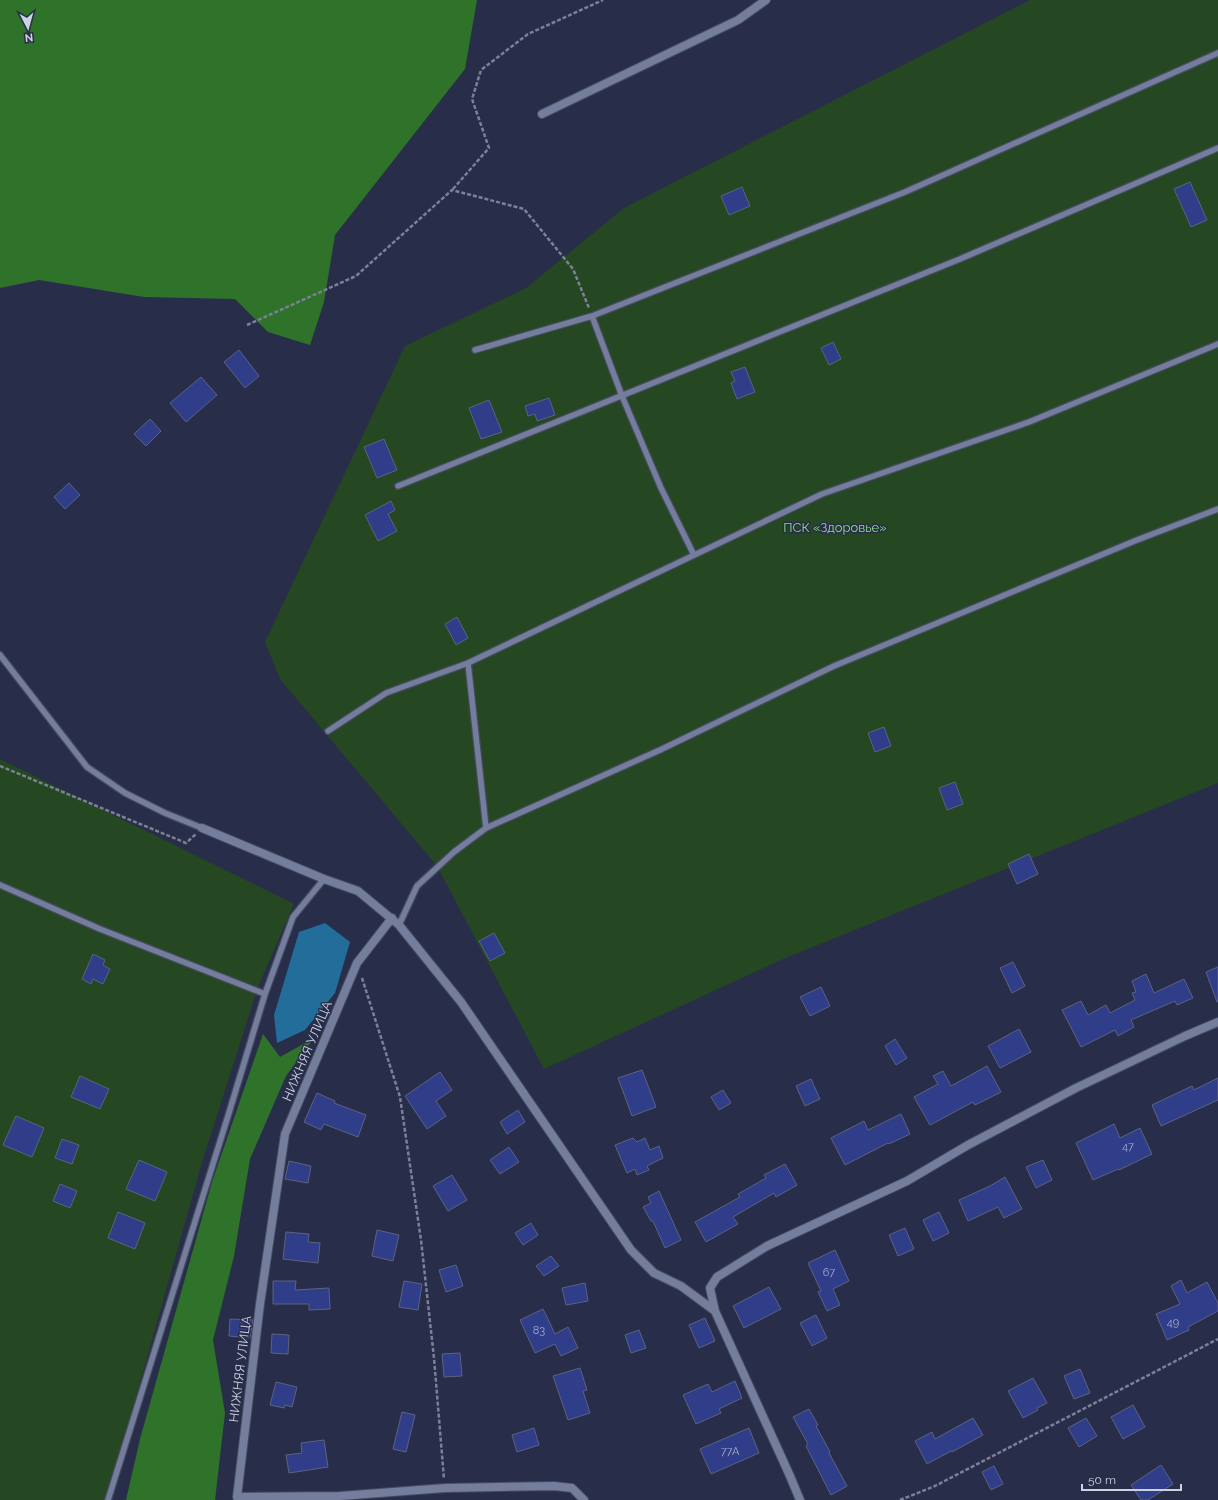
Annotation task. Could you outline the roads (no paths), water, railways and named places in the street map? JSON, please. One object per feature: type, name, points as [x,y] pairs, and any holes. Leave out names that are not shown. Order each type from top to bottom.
[{"type":"street","points":[[542,114],[738,20],[766,0]]},
{"type":"street","points":[[202,828],[324,879],[358,891],[392,918],[460,1002],[631,1250],[654,1273],[681,1286],[715,1311]]},
{"type":"street","name":"НИЖНЯЯ УЛИЦА","points":[[392,918],[357,963],[286,1134],[260,1304],[237,1497],[340,1498],[445,1488],[554,1486],[572,1488],[584,1500]]},
{"type":"street","points":[[800,1500],[715,1311],[710,1288],[717,1276],[767,1246],[907,1181],[968,1145],[1076,1088],[1185,1036],[1218,1022]]},
{"type":"lane","points":[[475,350],[592,316],[905,192],[1218,53]]},
{"type":"lane","points":[[398,486],[960,259],[1218,148]]},
{"type":"lane","points":[[592,316],[622,396],[661,488],[694,555]]},
{"type":"lane","points":[[328,731],[386,692],[468,663],[822,494],[1029,422],[1218,344]]},
{"type":"lane","points":[[399,925],[417,886],[454,852],[486,828],[660,750],[834,666],[1137,540],[1218,509]]},
{"type":"lane","points":[[0,655],[87,766],[125,793],[164,813],[202,828]]},
{"type":"lane","points":[[468,663],[486,828]]},
{"type":"lane","points":[[108,1500],[265,994],[293,917],[324,879]]},
{"type":"lane","points":[[0,885],[100,929],[265,994]]},
{"type":"water","points":[[325,923],[350,942],[335,993],[305,1030],[277,1043],[274,1015],[299,932]]},
{"type":"park label","name":"ПСК «Здоровье»","points":[[835,527]]}]
